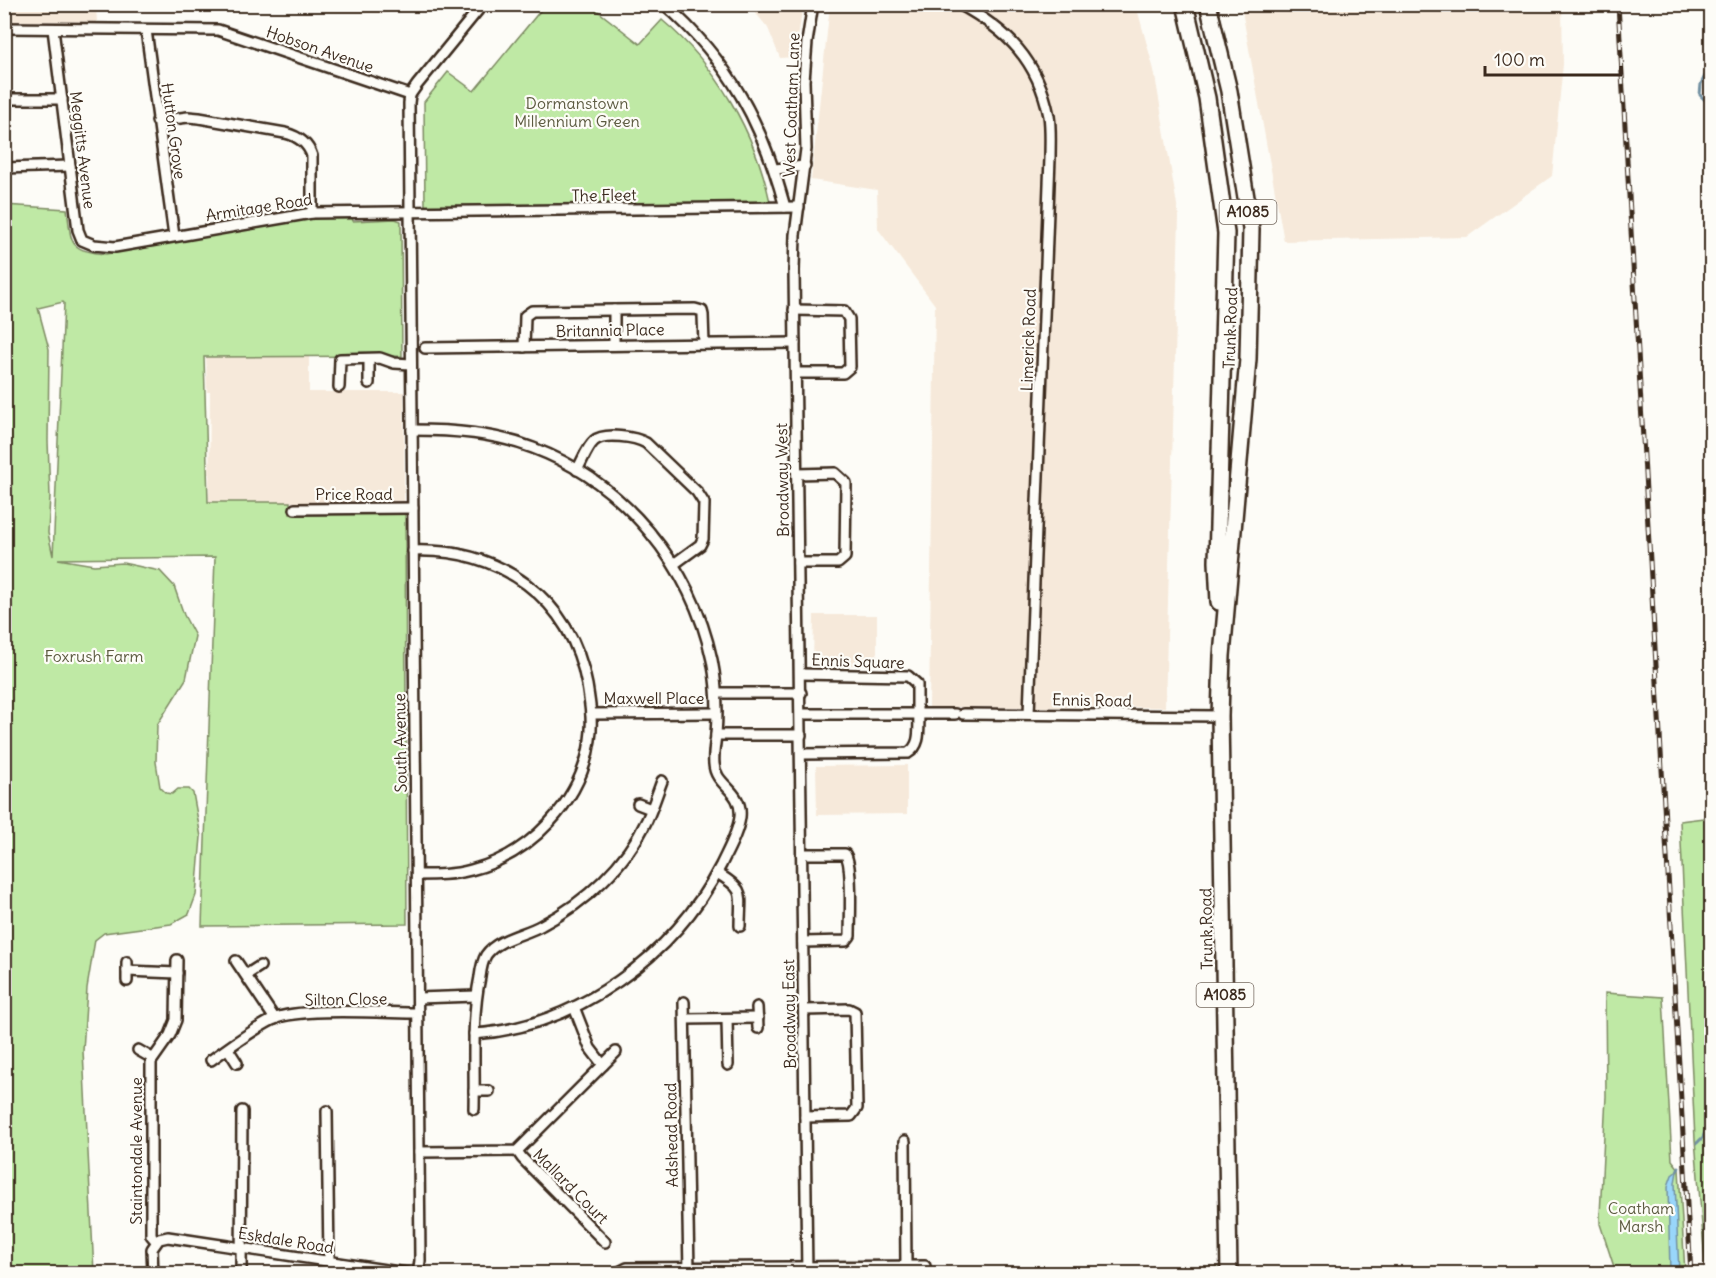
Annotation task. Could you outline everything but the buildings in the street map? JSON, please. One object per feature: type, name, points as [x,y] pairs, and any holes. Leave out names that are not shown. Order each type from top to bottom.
[{"type":"main road","name":"Trunk Road","points":[[1185,4],[1208,98],[1226,233],[1217,562],[1222,656],[1229,1274]]},
{"type":"main road","name":"Trunk Road","points":[[1208,4],[1229,91],[1251,229],[1248,359],[1222,656]]},
{"type":"street","points":[[410,95],[483,4]]},
{"type":"street","points":[[664,4],[701,39],[731,77],[750,111],[775,170],[785,207]]},
{"type":"street","name":"West Coatham Lane","points":[[799,207],[805,166],[805,68],[813,4]]},
{"type":"street","name":"Limerick Road","points":[[959,4],[1000,30],[1017,48],[1036,75],[1049,117],[1050,158],[1029,714]]},
{"type":"street","name":"Hobson Avenue","points":[[4,28],[208,29],[227,32],[410,95]]},
{"type":"street","name":"Meggitts Avenue","points":[[53,29],[78,230],[82,240],[94,245],[115,247]]},
{"type":"street","name":"Hutton Grove","points":[[146,30],[174,236]]},
{"type":"street","name":"South Avenue","points":[[410,95],[420,1261],[418,1274]]},
{"type":"street","points":[[4,99],[62,99]]},
{"type":"street","points":[[157,121],[199,118],[285,133],[298,138],[308,147],[312,156],[312,213]]},
{"type":"street","points":[[4,168],[70,166]]},
{"type":"street","points":[[775,170],[805,166]]},
{"type":"street","name":"The Fleet","points":[[410,212],[799,207]]},
{"type":"street","name":"Broadway West","points":[[799,207],[795,235],[795,343],[801,754]]},
{"type":"street","name":"Armitage Road","points":[[115,247],[312,213],[410,212]]},
{"type":"street","points":[[524,347],[524,320],[528,312],[532,311],[699,309],[703,315],[704,344]]},
{"type":"street","points":[[614,310],[615,345]]},
{"type":"street","points":[[795,310],[844,311],[849,319],[850,367],[843,373],[796,374]]},
{"type":"street","name":"Britannia Place","points":[[425,348],[795,343]]},
{"type":"street","points":[[369,358],[369,383]]},
{"type":"street","points":[[339,387],[340,359],[380,358],[394,363],[411,364]]},
{"type":"street","points":[[412,430],[459,431],[512,441],[547,454],[577,470],[630,511],[653,535],[674,564],[689,591],[700,620],[712,660],[717,693],[714,769],[736,796],[740,815],[717,873],[688,916],[662,945],[615,982],[574,1006],[532,1024],[496,1033],[474,1034]]},
{"type":"street","points":[[577,470],[594,441],[603,437],[636,438],[646,443],[697,492],[704,503],[703,539],[700,545],[674,564]]},
{"type":"street","points":[[797,474],[835,473],[846,483],[845,557],[838,563],[798,563]]},
{"type":"street","name":"Price Road","points":[[295,509],[413,508]]},
{"type":"street","points":[[413,551],[439,552],[477,559],[517,576],[537,592],[567,628],[577,650],[584,673],[591,714],[590,741],[583,768],[560,810],[537,834],[512,853],[485,866],[446,875],[417,875]]},
{"type":"street","name":"Ennis Square","points":[[800,675],[908,676],[917,684],[918,714],[918,741],[908,753],[801,754]]},
{"type":"street","name":"Maxwell Place","points":[[717,693],[801,693]]},
{"type":"street","name":"Maxwell Place","points":[[591,714],[716,713]]},
{"type":"street","name":"Ennis Road","points":[[801,714],[1221,716]]},
{"type":"street","points":[[716,735],[801,735]]},
{"type":"street","name":"Broadway East","points":[[801,754],[807,1270]]},
{"type":"street","points":[[474,1109],[476,996],[482,962],[493,948],[548,923],[585,898],[606,878],[628,851],[647,820],[662,781]]},
{"type":"street","points":[[638,804],[651,809]]},
{"type":"street","points":[[802,854],[845,854],[849,860],[850,936],[846,941],[803,942]]},
{"type":"street","points":[[717,873],[734,883],[739,890],[740,926]]},
{"type":"street","name":"Staintondale Avenue","points":[[153,1274],[151,1254],[156,1241],[151,1235],[151,1067],[152,1058],[170,1035],[176,1020],[177,960]]},
{"type":"street","points":[[236,960],[275,1019]]},
{"type":"street","points":[[246,975],[260,966]]},
{"type":"street","points":[[127,971],[177,973]]},
{"type":"street","points":[[418,998],[476,996]]},
{"type":"street","name":"Adshead Road","points":[[684,1002],[689,1271]]},
{"type":"street","points":[[574,1006],[590,1048],[603,1065]]},
{"type":"street","points":[[685,1019],[727,1019],[758,1023],[757,1007]]},
{"type":"street","points":[[804,1010],[849,1009],[856,1014],[856,1111],[851,1116],[805,1117]]},
{"type":"street","name":"Silton Close","points":[[211,1060],[275,1019],[300,1014],[418,1013]]},
{"type":"street","points":[[727,1019],[728,1065]]},
{"type":"street","points":[[228,1049],[237,1063]]},
{"type":"street","points":[[138,1050],[152,1058]]},
{"type":"street","points":[[419,1152],[517,1150],[616,1052]]},
{"type":"street","points":[[474,1091],[489,1091]]},
{"type":"street","points":[[241,1274],[242,1111]]},
{"type":"street","points":[[327,1111],[329,1261]]},
{"type":"street","points":[[905,1140],[906,1266]]},
{"type":"street","name":"Mallard Court","points":[[517,1150],[522,1158],[604,1242]]},
{"type":"street","name":"Eskdale Road","points":[[156,1241],[168,1237],[412,1274]]},
{"type":"street","points":[[615,1274],[627,1268],[689,1271],[926,1266]]},
{"type":"shaded area","points":[[5,4],[96,5],[97,22],[5,21]]},
{"type":"shaded area","points":[[987,4],[996,9],[1012,4],[1136,5],[1154,70],[1179,217],[1165,707],[929,707],[935,305],[878,229],[877,190],[811,180],[830,5]]},
{"type":"shaded area","points":[[306,5],[393,5],[386,13],[329,12]]},
{"type":"shaded area","points":[[749,5],[803,5],[795,57],[780,58],[768,28]]},
{"type":"shaded area","points":[[1241,5],[1562,5],[1563,64],[1552,176],[1467,237],[1284,241]]},
{"type":"shaded area","points":[[206,355],[309,355],[309,392],[404,392],[404,502],[209,502],[210,392],[207,392]]},
{"type":"shaded area","points":[[814,615],[877,615],[877,665],[813,665]]},
{"type":"shaded area","points":[[907,765],[907,814],[817,815],[816,766]]},
{"type":"green space","name":"Dormanstown Millennium Green","points":[[545,5],[590,5],[640,44],[662,20],[700,58],[731,102],[755,150],[770,202],[425,207],[424,102],[448,72],[474,91]]},
{"type":"green space","name":"Foxrush Farm","points":[[4,205],[67,209],[74,243],[84,250],[106,254],[308,218],[352,218],[353,221],[395,219],[401,221],[402,356],[204,357],[208,502],[290,502],[290,514],[405,512],[407,924],[202,926],[215,557],[58,559],[94,565],[123,563],[160,571],[174,586],[184,615],[195,636],[186,679],[157,725],[156,762],[160,787],[166,793],[172,794],[178,789],[189,789],[193,793],[201,837],[196,895],[189,914],[171,924],[104,933],[95,940],[87,988],[83,1051],[94,1273],[5,1273]],"holes":[[[64,303],[53,556],[48,533],[49,349],[38,308]]]},
{"type":"green space","name":"Coatham Marsh","points":[[1711,817],[1712,1273],[1706,1274],[1695,1140],[1680,821]]},
{"type":"green space","name":"Coatham Marsh","points":[[1605,993],[1663,997],[1672,1160],[1679,1169],[1685,1273],[1616,1273],[1600,1224],[1606,1096]]},
{"type":"green space","points":[[1217,1267],[1217,1274],[954,1273]]},
{"type":"water","points":[[1677,1171],[1675,1183],[1679,1273],[1670,1273],[1668,1186],[1672,1175]]},
{"type":"waterway","points":[[1712,62],[1701,84],[1700,95],[1712,107]]},
{"type":"waterway","points":[[1697,1143],[1703,1137],[1712,1115]]},
{"type":"waterway","points":[[1677,1171],[1679,1167]]},
{"type":"railway","points":[[1618,4],[1691,1274]]}]
